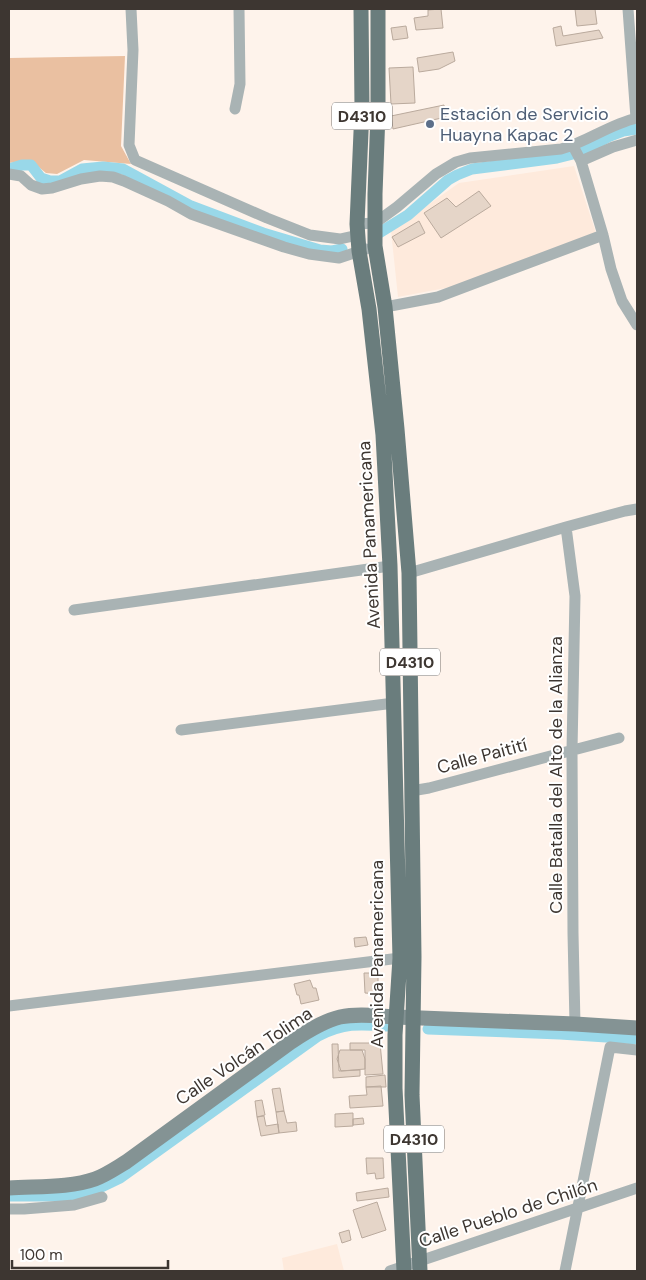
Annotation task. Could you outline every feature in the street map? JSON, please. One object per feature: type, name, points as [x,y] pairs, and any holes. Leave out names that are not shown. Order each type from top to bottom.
[{"type":"main road","name":"Avenida Panamericana","points":[[361,9],[362,109],[358,229],[370,309],[383,436],[390,566],[400,958],[396,1017],[395,1088],[399,1270]]},
{"type":"main road","name":"Avenida Panamericana","points":[[378,9],[378,113],[374,223],[385,307],[409,573],[414,1018],[412,1095],[420,1266]]},
{"type":"street","points":[[131,9],[133,50],[129,145],[135,160],[310,235],[340,239],[374,223],[397,207],[436,174],[456,162],[470,158],[574,147],[612,126],[637,118],[628,9]]},
{"type":"street","points":[[235,109],[240,84],[239,9]]},
{"type":"street","points":[[581,160],[637,140]]},
{"type":"street","points":[[574,147],[581,160],[611,269],[622,300],[637,325]]},
{"type":"street","points":[[9,174],[21,176],[31,185],[42,189],[52,188],[81,179],[100,176],[113,177],[124,180],[191,214],[300,252],[318,256],[339,258],[376,246]]},
{"type":"street","points":[[385,307],[438,297],[603,235]]},
{"type":"street","points":[[409,573],[637,509]]},
{"type":"street","name":"Calle Batalla del Alto de la Alianza","points":[[566,528],[575,596],[572,750],[573,933],[576,1024]]},
{"type":"street","points":[[74,610],[390,566]]},
{"type":"street","points":[[181,730],[394,703]]},
{"type":"street","name":"Calle Paitití","points":[[411,791],[430,788],[619,738]]},
{"type":"street","points":[[9,1006],[400,958]]},
{"type":"street","name":"Calle Volcán Tolima","points":[[9,1188],[62,1185],[94,1179],[109,1172],[126,1162],[307,1031],[339,1018],[374,1015],[637,1028]]},
{"type":"street","points":[[565,1271],[610,1047],[637,1050]]},
{"type":"street","name":"Calle Pueblo de Chilón","points":[[399,1270],[420,1266],[637,1188]]},
{"type":"street","points":[[9,1208],[24,1209],[74,1205],[102,1197]]},
{"type":"shaded area","points":[[125,56],[121,146],[131,164],[84,160],[57,174],[46,173],[30,160],[9,163],[9,58]]},
{"type":"shaded area","points":[[574,166],[596,233],[451,287],[398,297],[391,231],[459,183]]},
{"type":"shaded area","points":[[337,1244],[344,1271],[284,1271],[282,1258]]},
{"type":"building","points":[[441,9],[443,28],[416,30],[414,18],[428,16],[428,10]]},
{"type":"building","points":[[575,9],[595,9],[597,24],[577,26]]},
{"type":"building","points":[[406,26],[408,38],[393,40],[391,28]]},
{"type":"building","points":[[561,26],[563,36],[599,30],[603,38],[556,46],[553,28]]},
{"type":"building","points":[[453,52],[455,61],[439,69],[419,72],[417,58]]},
{"type":"building","points":[[413,67],[415,103],[391,104],[389,68]]},
{"type":"building","points":[[444,105],[446,117],[393,129],[391,116]]},
{"type":"building","points":[[479,191],[491,206],[441,238],[424,213],[447,198],[456,207]]},
{"type":"building","points":[[419,221],[425,233],[398,247],[392,237]]},
{"type":"building","points":[[366,937],[368,945],[355,947],[354,938]]},
{"type":"building","points":[[364,973],[378,973],[378,994],[365,993]]},
{"type":"building","points":[[310,980],[313,988],[316,988],[319,1000],[301,1004],[294,984]]},
{"type":"building","points":[[350,1043],[380,1043],[383,1074],[365,1075],[365,1050],[350,1050]]},
{"type":"building","points":[[332,1044],[338,1044],[339,1071],[360,1070],[360,1076],[333,1078]]},
{"type":"building","points":[[340,1050],[362,1050],[365,1059],[365,1069],[341,1071],[337,1059]]},
{"type":"building","points":[[385,1075],[386,1087],[366,1087],[366,1077]]},
{"type":"building","points":[[381,1086],[383,1106],[350,1108],[349,1096],[367,1095],[366,1087]]},
{"type":"building","points":[[280,1088],[284,1111],[276,1112],[272,1089]]},
{"type":"building","points":[[262,1100],[265,1115],[257,1117],[255,1101]]},
{"type":"building","points":[[284,1111],[287,1123],[296,1122],[297,1131],[279,1133],[276,1112]]},
{"type":"building","points":[[353,1113],[353,1126],[335,1127],[335,1114]]},
{"type":"building","points":[[264,1116],[266,1126],[278,1124],[279,1133],[261,1136],[257,1117]]},
{"type":"building","points":[[363,1118],[364,1124],[353,1125],[353,1119]]},
{"type":"building","points":[[366,1158],[383,1158],[384,1178],[376,1179],[375,1173],[367,1174]]},
{"type":"building","points":[[388,1188],[389,1197],[357,1201],[356,1193]]},
{"type":"building","points":[[377,1202],[386,1230],[362,1238],[353,1210]]},
{"type":"building","points":[[349,1230],[351,1240],[342,1243],[339,1233]]},
{"type":"waterway","points":[[379,233],[408,215],[448,180],[457,175],[472,169],[557,158],[581,152],[610,136],[623,131],[637,129]]},
{"type":"waterway","points":[[9,169],[22,165],[31,165],[41,178],[50,181],[60,181],[82,169],[103,167],[123,169],[191,206],[263,233],[320,250],[332,251],[342,249]]},
{"type":"waterway","points":[[9,1196],[65,1196],[95,1190],[120,1178],[318,1036],[351,1025],[387,1026]]},
{"type":"waterway","points":[[428,1029],[637,1039]]},
{"type":"place","name":"Estación de Servicio Huayna Kapac 2","points":[[430,124]]}]
